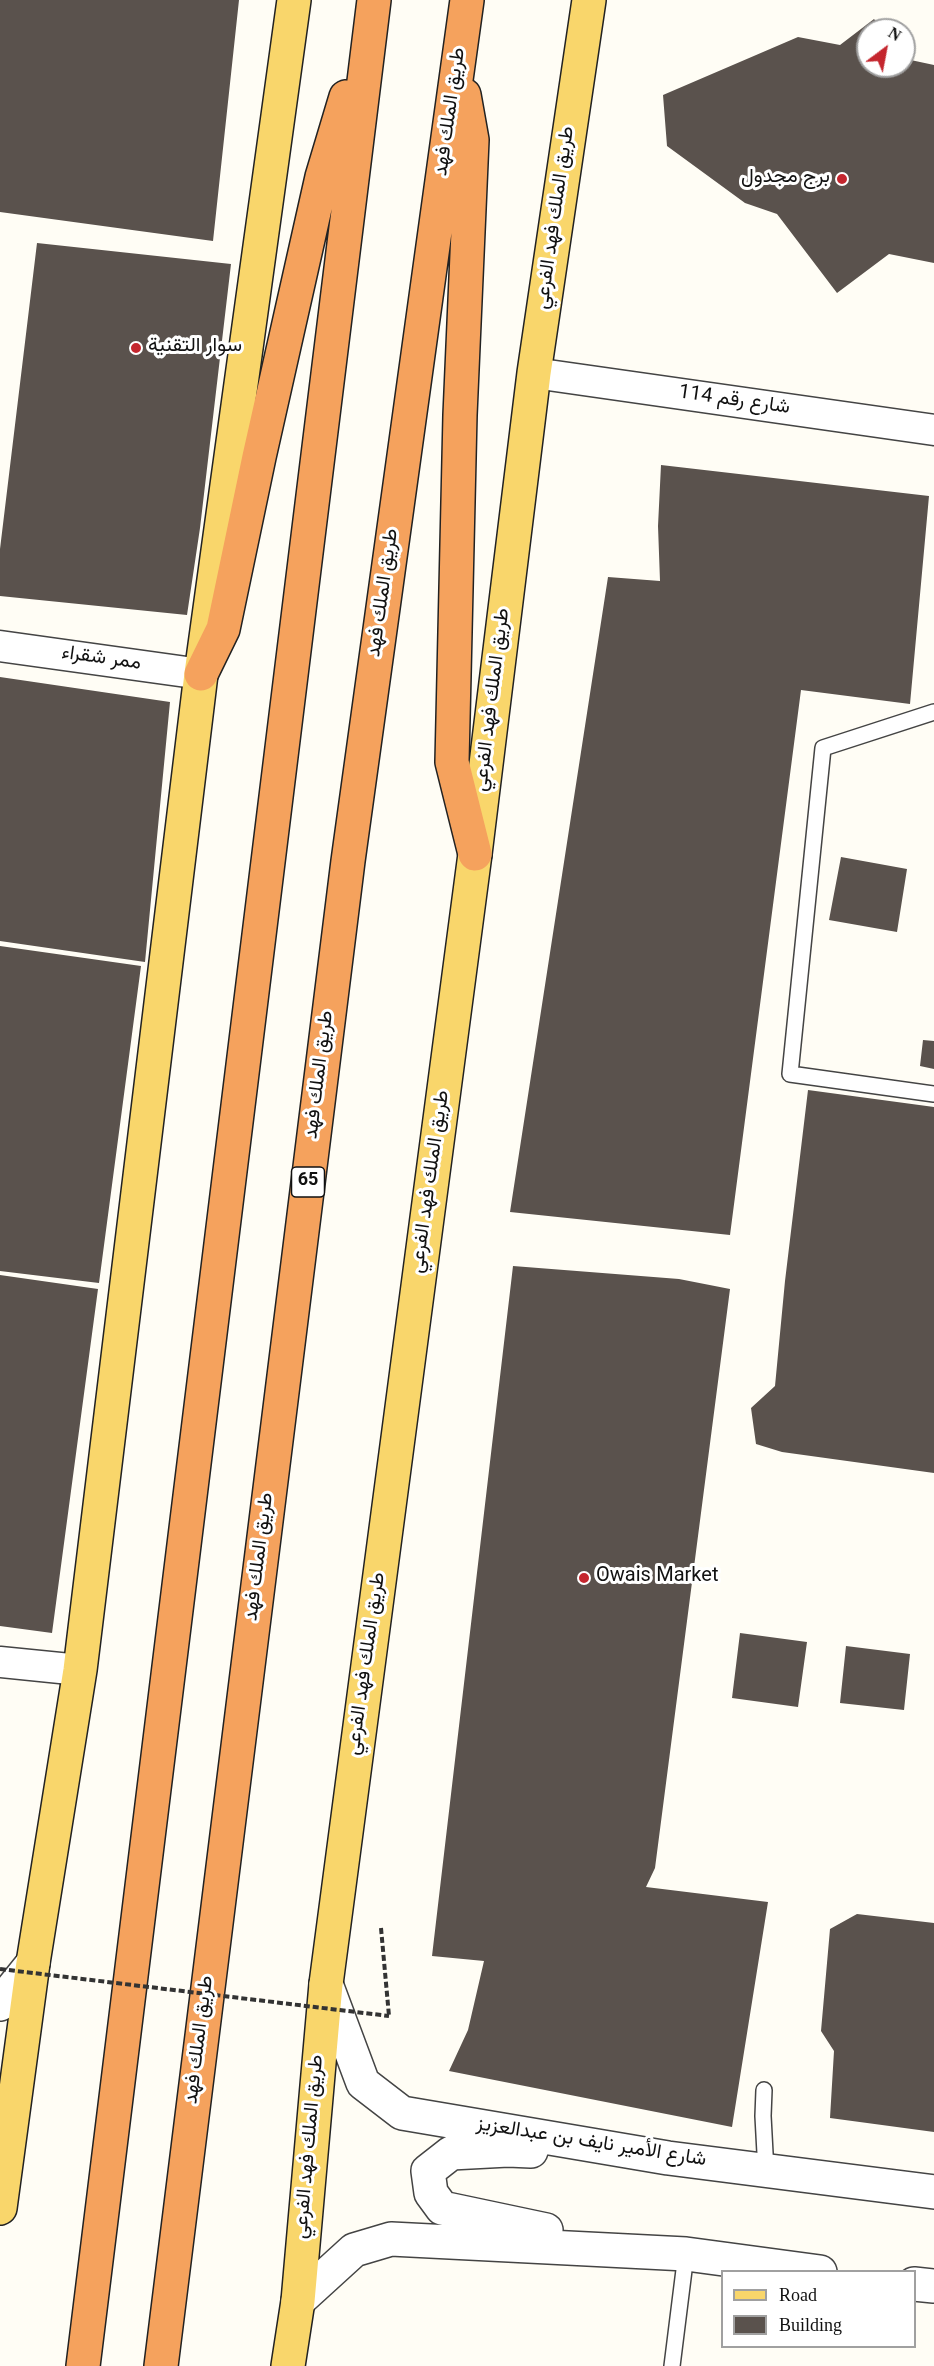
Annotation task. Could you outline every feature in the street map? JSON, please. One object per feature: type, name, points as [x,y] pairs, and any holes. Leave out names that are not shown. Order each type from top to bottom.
[{"type":"highway","name":"طريق الملك فهد","points":[[161,2366],[348,861],[467,0]]},
{"type":"highway","points":[[201,674],[223,629],[258,457],[322,177],[373,6]]},
{"type":"highway","points":[[83,2366],[373,6]]},
{"type":"highway","points":[[459,66],[472,140],[460,415],[452,762],[475,854]]},
{"type":"main road","points":[[0,2208],[33,1963],[80,1670],[201,674],[294,0]]},
{"type":"main road","name":"طريق الملك فهد الفرعي","points":[[288,2366],[298,2301],[326,1984],[475,854],[534,373],[589,0]]},
{"type":"street","name":"شارع رقم 114","points":[[534,373],[934,430]]},
{"type":"street","name":"ممر شقراء","points":[[0,646],[201,674]]},
{"type":"street","points":[[0,1662],[80,1670]]},
{"type":"street","points":[[0,2004],[33,1963]]},
{"type":"street","name":"شارع الأمير نايف بن عبدالعزيز","points":[[326,1984],[363,2083],[402,2113],[668,2158],[934,2192]]},
{"type":"street","points":[[668,2158],[508,2150],[451,2153],[428,2171],[431,2193],[442,2208],[520,2226],[686,2254],[812,2270]]},
{"type":"street","points":[[298,2301],[354,2250],[391,2239],[686,2254]]},
{"type":"street","points":[[916,2284],[934,2286]]},
{"type":"lane","points":[[934,712],[823,748],[790,1074],[934,1094]]},
{"type":"lane","points":[[764,2090],[766,2172]]},
{"type":"lane","points":[[672,2366],[686,2254]]},
{"type":"path","points":[[0,1969],[389,2016],[381,1928]]},
{"type":"building","points":[[0,0],[239,0],[213,241],[0,212]]},
{"type":"building","name":"برج مجدول","points":[[856,33],[856,78],[916,78],[916,61],[934,65],[934,263],[889,254],[837,293],[777,214],[745,203],[667,146],[663,95],[798,37],[840,45]]},
{"type":"building","points":[[37,243],[231,264],[200,528],[187,615],[0,596],[0,549]]},
{"type":"building","points":[[661,465],[929,496],[910,704],[801,690],[730,1235],[510,1212],[608,577],[660,581],[658,526]]},
{"type":"building","points":[[0,677],[170,702],[145,962],[0,941]]},
{"type":"building","points":[[841,857],[907,869],[897,932],[829,920]]},
{"type":"building","points":[[0,946],[141,966],[99,1283],[0,1271]]},
{"type":"building","points":[[923,1040],[934,1041],[934,1069],[920,1066]]},
{"type":"building","points":[[808,1090],[934,1107],[934,1473],[782,1452],[756,1444],[751,1408],[775,1386]]},
{"type":"building","name":"Owais Market","points":[[513,1266],[679,1279],[730,1289],[655,1868],[646,1887],[768,1902],[732,2127],[449,2071],[468,2030],[484,1961],[432,1956]]},
{"type":"building","points":[[0,1275],[98,1289],[52,1633],[0,1626]]},
{"type":"building","points":[[740,1633],[807,1642],[798,1707],[732,1698]]},
{"type":"building","points":[[846,1646],[910,1654],[904,1710],[840,1703]]},
{"type":"building","points":[[857,1914],[934,1923],[934,2132],[830,2118],[834,2051],[821,2031],[830,1929]]},
{"type":"place","name":"برج مجدول","points":[[842,179]]},
{"type":"place","name":"سوار التقنية","points":[[136,348]]},
{"type":"place","name":"Owais Market","points":[[584,1578]]}]
